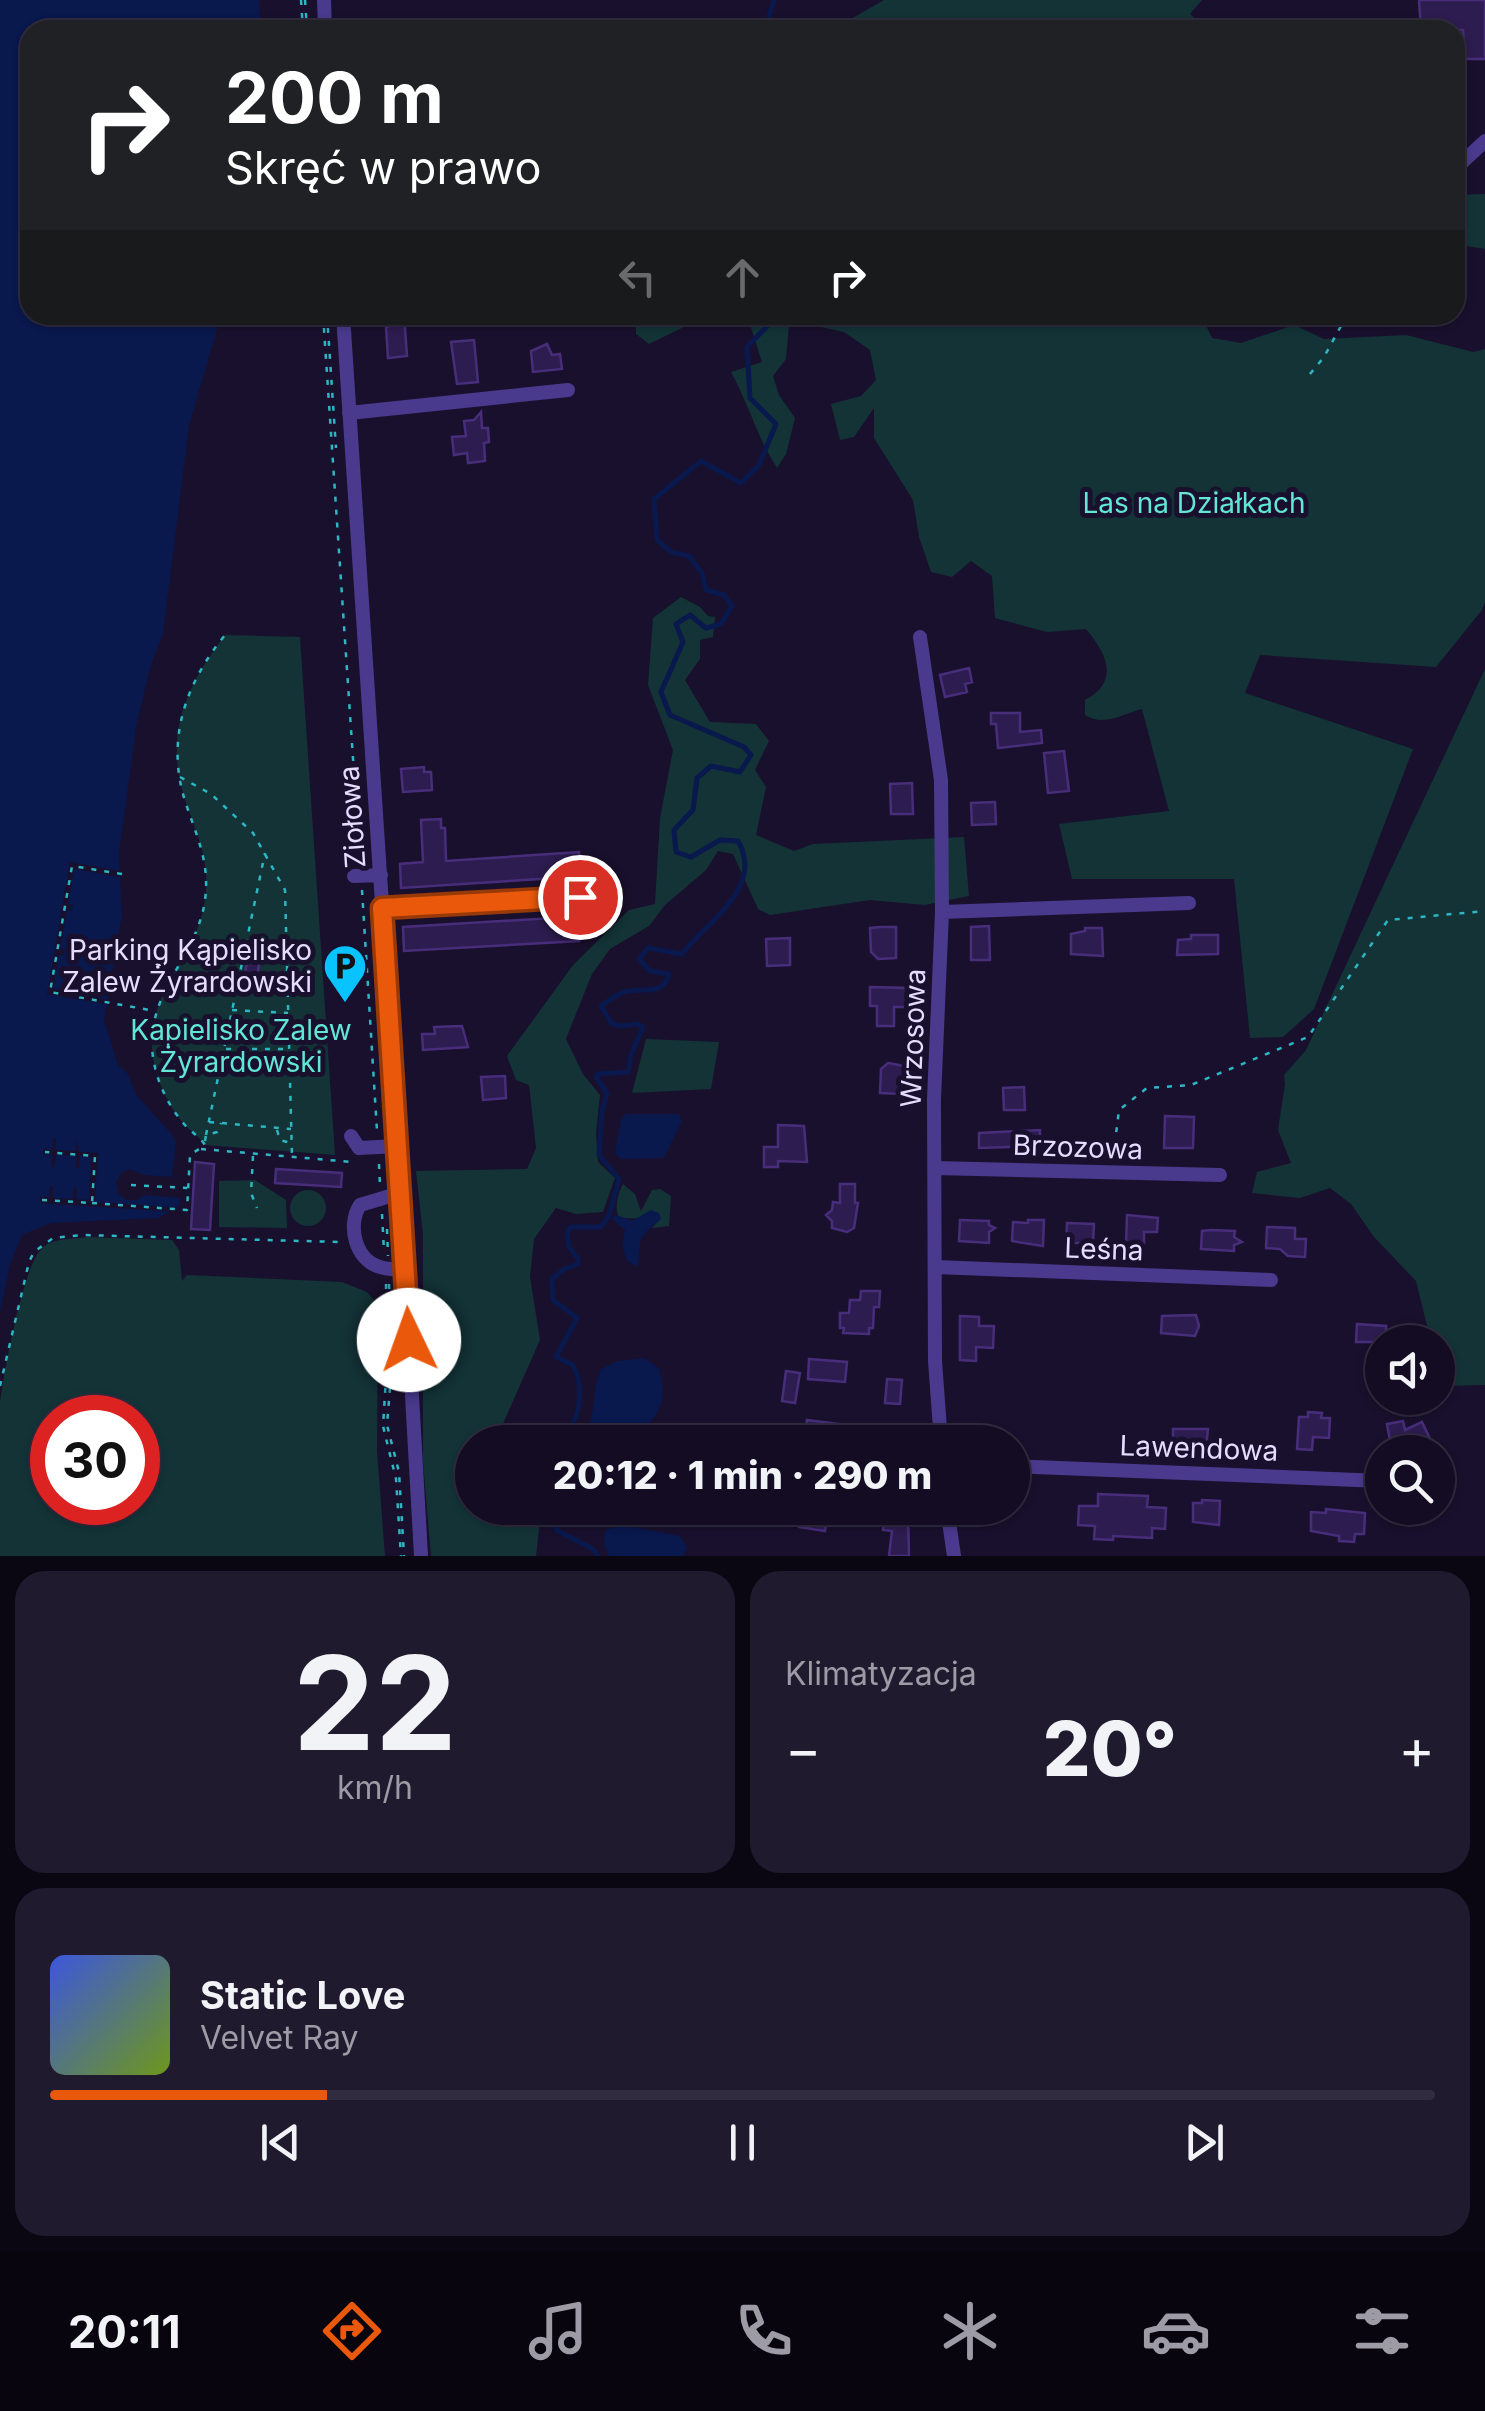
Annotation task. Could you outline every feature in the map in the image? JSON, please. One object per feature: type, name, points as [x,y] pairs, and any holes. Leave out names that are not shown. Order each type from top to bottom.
[{"type":"street","points":[[1465,159],[1485,140]]},
{"type":"street","name":"Ziołowa","points":[[343,325],[365,875],[382,908],[386,1147],[389,1195],[405,1269],[421,1556]]},
{"type":"street","points":[[349,413],[568,390]]},
{"type":"street","name":"Wrzosowa","points":[[920,636],[940,768],[942,912],[934,1099],[935,1361],[940,1425]]},
{"type":"street","points":[[382,908],[580,897]]},
{"type":"street","points":[[942,912],[1189,902]]},
{"type":"street","points":[[351,1136],[360,1148],[386,1147]]},
{"type":"street","name":"Brzozowa","points":[[935,1168],[1220,1175]]},
{"type":"street","points":[[389,1195],[360,1204],[354,1218],[356,1243],[362,1255],[387,1269],[405,1269]]},
{"type":"street","name":"Leśna","points":[[936,1267],[1271,1280]]},
{"type":"street","name":"Lawendowa","points":[[1030,1467],[1365,1480]]},
{"type":"street","points":[[949,1525],[954,1556]]},
{"type":"path","points":[[326,325],[389,1195],[388,1362],[383,1426],[396,1479],[402,1556]]},
{"type":"path","points":[[1310,374],[1339,325]]},
{"type":"path","points":[[205,1142],[176,1114],[159,1082],[152,1049],[156,1011],[165,985],[195,937],[206,898],[204,850],[179,776],[182,709],[191,685],[226,635]]},
{"type":"path","points":[[179,776],[234,812],[266,850],[285,890],[292,1157]]},
{"type":"path","points":[[42,1200],[187,1210],[190,1155],[205,1142],[266,850]]},
{"type":"path","points":[[122,874],[72,866],[50,992],[156,1011]]},
{"type":"path","points":[[1107,1174],[1116,1151],[1119,1110],[1147,1088],[1191,1084],[1308,1037],[1388,920],[1485,912]]},
{"type":"path","points":[[232,1010],[289,1013]]},
{"type":"path","points":[[224,1049],[290,1050]]},
{"type":"path","points":[[209,1122],[292,1129]]},
{"type":"path","points":[[206,1135],[217,1132],[221,1123]]},
{"type":"path","points":[[277,1128],[280,1140],[292,1143]]},
{"type":"path","points":[[200,1149],[365,1163]]},
{"type":"path","points":[[45,1152],[95,1156],[92,1203]]},
{"type":"path","points":[[254,1154],[251,1193],[257,1208]]},
{"type":"path","points":[[379,1170],[389,1195]]},
{"type":"path","points":[[131,1186],[188,1188]]},
{"type":"path","points":[[0,1386],[29,1262],[34,1252],[53,1238],[150,1236],[346,1242]]},
{"type":"green space","points":[[884,0],[1202,0],[1190,14],[1196,20],[849,20]]},
{"type":"green space","points":[[1485,194],[1485,249],[1465,246],[1465,195]]},
{"type":"green space","points":[[636,325],[699,325],[686,326],[649,344],[636,334]]},
{"type":"green space","points":[[750,325],[789,325],[786,359],[773,376],[779,395],[795,418],[786,454],[777,468],[731,372],[762,362]]},
{"type":"green space","name":"Las na Działkach","points":[[1206,325],[1212,338],[1241,343],[1294,325],[1324,339],[1406,335],[1473,352],[1485,349],[1482,610],[1436,667],[1260,655],[1245,693],[1413,749],[1314,1009],[1283,1037],[1250,1038],[1234,879],[1072,879],[1059,824],[1169,811],[1142,709],[1106,720],[1085,715],[1085,700],[1103,684],[1106,676],[1104,657],[1086,629],[1047,632],[995,618],[992,576],[971,561],[952,577],[931,572],[919,537],[913,500],[874,438],[874,408],[854,437],[840,440],[831,404],[861,396],[876,380],[870,350],[844,332],[821,327]]},
{"type":"green space","points":[[681,597],[715,617],[713,637],[700,640],[700,659],[685,680],[710,722],[756,724],[769,741],[755,770],[766,787],[756,835],[794,851],[813,844],[964,837],[969,896],[925,905],[870,900],[770,915],[758,909],[733,854],[718,851],[706,870],[665,905],[649,926],[610,949],[592,974],[566,1039],[583,1074],[600,1095],[598,1162],[615,1178],[603,1212],[576,1214],[556,1208],[534,1239],[530,1277],[540,1340],[502,1425],[455,1425],[455,1525],[540,1525],[536,1556],[431,1556],[423,1462],[423,1235],[416,1171],[527,1169],[536,1148],[529,1085],[516,1080],[507,1056],[573,965],[629,910],[655,904],[660,818],[673,750],[648,685],[653,618]]},
{"type":"green space","name":"Kapielisko Zalew Żyrardowski","points":[[225,635],[300,637],[335,1155],[205,1145],[172,1107],[155,1068],[153,1027],[158,1008],[201,919],[206,888],[203,854],[181,785],[177,739],[197,677]]},
{"type":"green space","points":[[1485,669],[1485,1385],[1455,1386],[1455,1325],[1427,1325],[1416,1281],[1374,1237],[1351,1204],[1330,1188],[1300,1198],[1252,1193],[1257,1172],[1291,1163],[1278,1130],[1284,1075],[1306,1050]]},
{"type":"green space","points":[[646,1039],[719,1042],[711,1089],[632,1093]]},
{"type":"green space","points":[[255,1180],[286,1200],[287,1228],[219,1227],[219,1181]]},
{"type":"green space","points":[[623,1184],[635,1194],[641,1211],[652,1190],[660,1189],[671,1196],[669,1226],[652,1228],[660,1219],[619,1218],[617,1201]]},
{"type":"green space","points":[[308,1190],[321,1195],[326,1208],[321,1221],[308,1226],[295,1221],[290,1208],[295,1195]]},
{"type":"green space","points":[[58,1240],[172,1240],[179,1250],[182,1281],[187,1275],[342,1282],[367,1292],[378,1305],[377,1451],[385,1556],[0,1556],[0,1402],[10,1345],[28,1274],[43,1247]]},
{"type":"shaded area","points":[[0,0],[259,0],[260,20],[20,20],[20,325],[218,325],[189,426],[163,634],[150,668],[136,728],[119,854],[122,915],[104,1020],[118,1065],[128,1074],[136,1095],[176,1143],[172,1176],[181,1178],[179,1206],[158,1218],[51,1223],[22,1235],[10,1265],[0,1312]]},
{"type":"shaded area","points":[[626,1114],[679,1114],[682,1121],[664,1158],[621,1159],[615,1153],[621,1120]]},
{"type":"shaded area","points":[[651,1210],[659,1213],[661,1219],[641,1241],[637,1267],[627,1261],[622,1245],[625,1230],[611,1218],[617,1215],[632,1221]]},
{"type":"shaded area","points":[[644,1358],[659,1368],[662,1401],[647,1425],[589,1425],[601,1369],[618,1361]]},
{"type":"shaded area","points":[[623,1525],[680,1536],[687,1547],[683,1556],[609,1556],[604,1544],[605,1531]]},
{"type":"pier","points":[[70,862],[120,871],[119,877],[74,869],[68,904],[73,905],[72,911],[67,910],[60,948],[65,950],[64,955],[59,955],[53,989],[100,998],[113,1002],[112,1005],[47,994]]},
{"type":"pier","points":[[53,1138],[56,1150],[76,1151],[77,1140],[79,1152],[98,1153],[95,1202],[184,1208],[178,1212],[40,1203],[40,1197],[49,1197],[50,1186],[53,1198],[73,1199],[74,1187],[77,1199],[89,1200],[91,1157],[80,1156],[76,1168],[76,1156],[56,1155],[51,1167],[52,1155],[43,1154],[43,1149],[52,1150]]},
{"type":"pier","points":[[130,1169],[144,1175],[186,1178],[185,1198],[144,1195],[126,1200],[118,1193],[116,1183],[121,1173]]},
{"type":"building","points":[[1419,0],[1485,0],[1485,59],[1465,59],[1465,20],[1420,20]]},
{"type":"building","points":[[405,325],[407,356],[388,358],[386,327]]},
{"type":"building","points":[[474,340],[478,382],[457,384],[451,342]]},
{"type":"building","points":[[547,344],[552,355],[560,354],[562,369],[533,372],[531,351]]},
{"type":"building","points":[[481,412],[482,428],[488,428],[485,461],[468,463],[467,453],[454,455],[452,437],[466,436],[464,421],[474,420]]},
{"type":"building","points":[[969,668],[972,682],[965,684],[967,692],[945,697],[940,675]]},
{"type":"building","points":[[991,713],[1020,713],[1020,732],[1041,730],[1042,743],[998,748]]},
{"type":"building","points":[[1064,751],[1069,791],[1048,793],[1044,753]]},
{"type":"building","points":[[424,767],[424,772],[431,772],[432,790],[403,792],[401,769]]},
{"type":"building","points":[[912,783],[913,814],[891,814],[890,784]]},
{"type":"building","points":[[995,802],[996,824],[972,825],[971,803]]},
{"type":"building","points":[[441,819],[446,861],[579,852],[580,872],[554,874],[555,878],[401,888],[400,864],[423,862],[421,820]]},
{"type":"building","points":[[553,918],[553,923],[578,921],[579,941],[404,951],[403,927]]},
{"type":"building","points":[[989,926],[990,960],[971,960],[971,927]]},
{"type":"building","points":[[896,927],[896,958],[878,959],[871,952],[870,928]]},
{"type":"building","points":[[1085,928],[1102,928],[1103,956],[1071,954],[1071,934]]},
{"type":"building","points":[[1191,935],[1218,935],[1218,954],[1177,955],[1178,940],[1191,939]]},
{"type":"building","points":[[790,938],[790,965],[767,966],[766,939]]},
{"type":"building","points":[[250,946],[262,948],[256,981],[244,979]]},
{"type":"building","points":[[870,987],[909,988],[908,1007],[894,1007],[894,1026],[877,1026],[877,1006],[870,1006]]},
{"type":"building","points":[[462,1026],[468,1047],[423,1050],[422,1034],[435,1034],[434,1027]]},
{"type":"building","points":[[888,1063],[904,1066],[902,1094],[880,1093],[881,1069]]},
{"type":"building","points":[[505,1076],[506,1098],[483,1100],[481,1077]]},
{"type":"building","points":[[1024,1087],[1025,1110],[1004,1110],[1003,1088]]},
{"type":"building","points":[[1165,1116],[1194,1117],[1193,1148],[1164,1148]]},
{"type":"building","points":[[778,1125],[804,1126],[807,1162],[778,1161],[778,1167],[764,1167],[764,1147],[778,1147]]},
{"type":"building","points":[[1040,1130],[1040,1146],[979,1148],[979,1133]]},
{"type":"building","points":[[195,1162],[214,1164],[210,1230],[191,1229]]},
{"type":"building","points":[[276,1169],[342,1173],[341,1187],[275,1183]]},
{"type":"building","points":[[840,1184],[855,1184],[858,1203],[854,1228],[847,1232],[832,1228],[826,1215],[833,1202],[840,1203]]},
{"type":"building","points":[[1127,1215],[1158,1218],[1157,1232],[1144,1232],[1144,1244],[1126,1244]]},
{"type":"building","points":[[960,1220],[989,1221],[995,1228],[989,1232],[989,1243],[959,1241]]},
{"type":"building","points":[[1044,1220],[1043,1246],[1012,1241],[1013,1222]]},
{"type":"building","points":[[1067,1223],[1094,1224],[1093,1243],[1066,1243]]},
{"type":"building","points":[[1267,1227],[1295,1228],[1295,1239],[1306,1239],[1305,1257],[1266,1248]]},
{"type":"building","points":[[1202,1231],[1235,1231],[1234,1237],[1242,1242],[1234,1245],[1234,1251],[1201,1249]]},
{"type":"building","points":[[861,1291],[880,1291],[873,1328],[869,1328],[869,1334],[843,1333],[840,1313],[849,1313],[850,1300],[860,1300]]},
{"type":"building","points":[[1196,1315],[1199,1326],[1195,1336],[1161,1333],[1162,1316]]},
{"type":"building","points":[[960,1316],[979,1317],[979,1326],[994,1326],[993,1348],[976,1347],[976,1361],[960,1360]]},
{"type":"building","points":[[1357,1324],[1372,1325],[1365,1325],[1365,1342],[1356,1342]]},
{"type":"building","points":[[809,1359],[847,1362],[845,1382],[808,1379]]},
{"type":"building","points":[[786,1371],[800,1373],[795,1403],[782,1401]]},
{"type":"building","points":[[887,1379],[902,1380],[900,1404],[885,1403]]},
{"type":"building","points":[[1308,1412],[1330,1418],[1329,1438],[1313,1437],[1312,1450],[1297,1449],[1299,1417],[1308,1417]]},
{"type":"building","points":[[807,1420],[839,1424],[839,1425],[807,1425]]},
{"type":"building","points":[[1403,1421],[1405,1430],[1422,1422],[1428,1435],[1389,1435],[1387,1424]]},
{"type":"building","points":[[1173,1429],[1208,1429],[1206,1448],[1173,1447]]},
{"type":"building","points":[[1098,1494],[1148,1496],[1147,1507],[1166,1508],[1165,1529],[1152,1528],[1152,1538],[1094,1539],[1095,1526],[1078,1525],[1079,1506],[1098,1506]]},
{"type":"building","points":[[1220,1501],[1219,1525],[1193,1522],[1193,1503]]},
{"type":"building","points":[[1326,1509],[1365,1513],[1364,1534],[1355,1534],[1354,1542],[1311,1531],[1311,1512],[1326,1513]]},
{"type":"building","points":[[799,1525],[826,1525],[825,1531]]},
{"type":"building","points":[[884,1525],[908,1525],[909,1556],[889,1556],[892,1531],[883,1530]]},
{"type":"waterway","points":[[768,20],[774,0]]},
{"type":"waterway","points":[[572,1425],[580,1396],[577,1375],[573,1365],[556,1357],[577,1318],[553,1300],[552,1279],[578,1264],[569,1247],[567,1232],[571,1227],[601,1227],[609,1216],[619,1179],[599,1155],[607,1093],[596,1077],[628,1072],[643,1027],[612,1024],[601,1006],[625,992],[663,986],[669,974],[650,971],[639,959],[648,948],[682,954],[730,903],[744,874],[738,841],[720,840],[691,857],[676,852],[674,830],[693,810],[697,778],[711,766],[740,772],[751,755],[744,747],[670,715],[661,692],[683,642],[676,624],[690,615],[706,628],[721,624],[732,606],[724,595],[706,590],[702,573],[689,556],[671,552],[657,540],[654,499],[701,461],[741,483],[759,465],[776,424],[750,398],[747,347],[768,325]]},
{"type":"waterway","points":[[553,1525],[598,1556]]},
{"type":"place","name":"Parking Kąpielisko Zalew Żyrardowski","points":[[345,1004]]},
{"type":"route","points":[[409,1340],[382,908],[580,897]]}]
